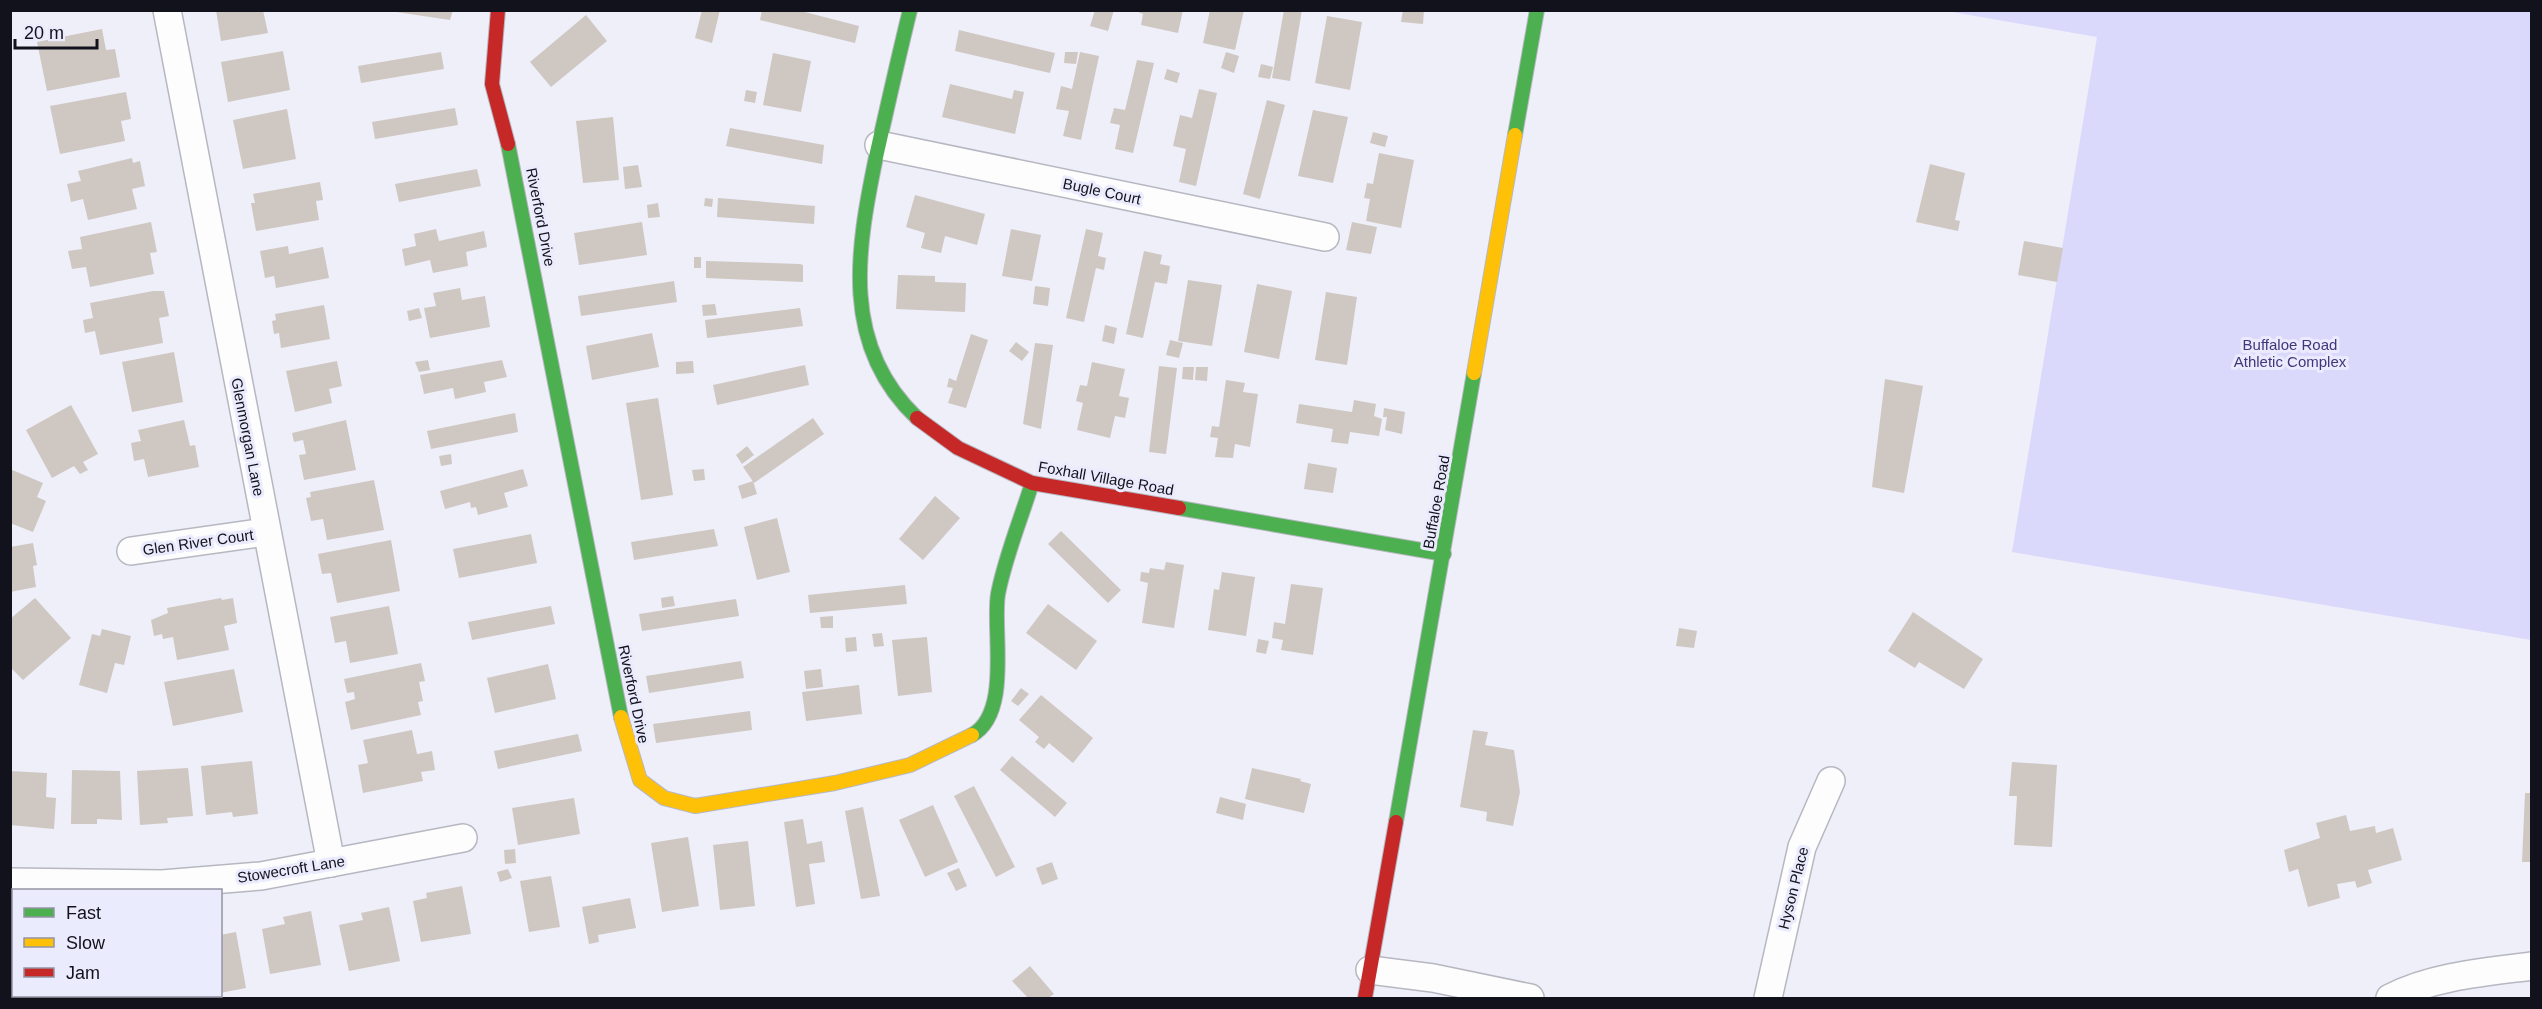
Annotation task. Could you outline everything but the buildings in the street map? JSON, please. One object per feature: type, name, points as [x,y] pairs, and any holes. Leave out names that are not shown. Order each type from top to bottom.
[{"type":"street","name":"Glenmorgan Lane","points":[[167,10],[331,863]]},
{"type":"street","name":"Riverford Drive","points":[[498,10],[493,47],[492,84],[515,171],[620,715],[640,780],[664,798],[695,806],[738,801],[835,783],[910,765],[945,750],[977,732],[990,711],[999,675],[996,642],[998,595],[1032,483]]},
{"type":"street","name":"Foxhall Village Road","points":[[910,10],[879,145],[860,243],[859,294],[870,346],[896,395],[934,433],[977,462],[1032,483],[1444,554]]},
{"type":"street","name":"Buffaloe Road","points":[[1365,999],[1537,10]]},
{"type":"street","name":"Bugle Court","points":[[879,145],[1325,237]]},
{"type":"street","name":"Glen River Court","points":[[131,551],[266,532]]},
{"type":"street","name":"Hyson Place","points":[[1768,999],[1802,847],[1831,782]]},
{"type":"street","name":"Stowecroft Lane","points":[[10,882],[162,884],[261,876],[463,838]]},
{"type":"street","points":[[2391,999],[2402,993],[2461,975],[2532,966]]},
{"type":"street","points":[[1370,970],[1433,978],[1530,999]]},
{"type":"green space","name":"Buffaloe Road Athletic Complex","points":[[1946,11],[2531,11],[2531,640],[2012,552],[2097,37]]},
{"type":"traffic: fast","points":[[910,10],[869,192],[860,261],[860,295],[865,328],[875,359],[892,390],[917,418]]},
{"type":"traffic: fast","points":[[1515,135],[1537,10]]},
{"type":"traffic: fast","points":[[508,144],[621,717]]},
{"type":"traffic: fast","points":[[1396,822],[1474,373]]},
{"type":"traffic: fast","points":[[972,735],[984,724],[992,709],[998,669],[998,594],[1032,483]]},
{"type":"traffic: fast","points":[[1179,508],[1444,554]]},
{"type":"traffic: slow","points":[[1474,373],[1515,135]]},
{"type":"traffic: slow","points":[[621,717],[640,780],[664,798],[695,806],[835,783],[910,765],[972,735]]},
{"type":"traffic: jam","points":[[498,10],[492,84],[508,144]]},
{"type":"traffic: jam","points":[[917,418],[958,448],[1032,483],[1179,508]]},
{"type":"traffic: jam","points":[[1365,998],[1396,822]]}]
